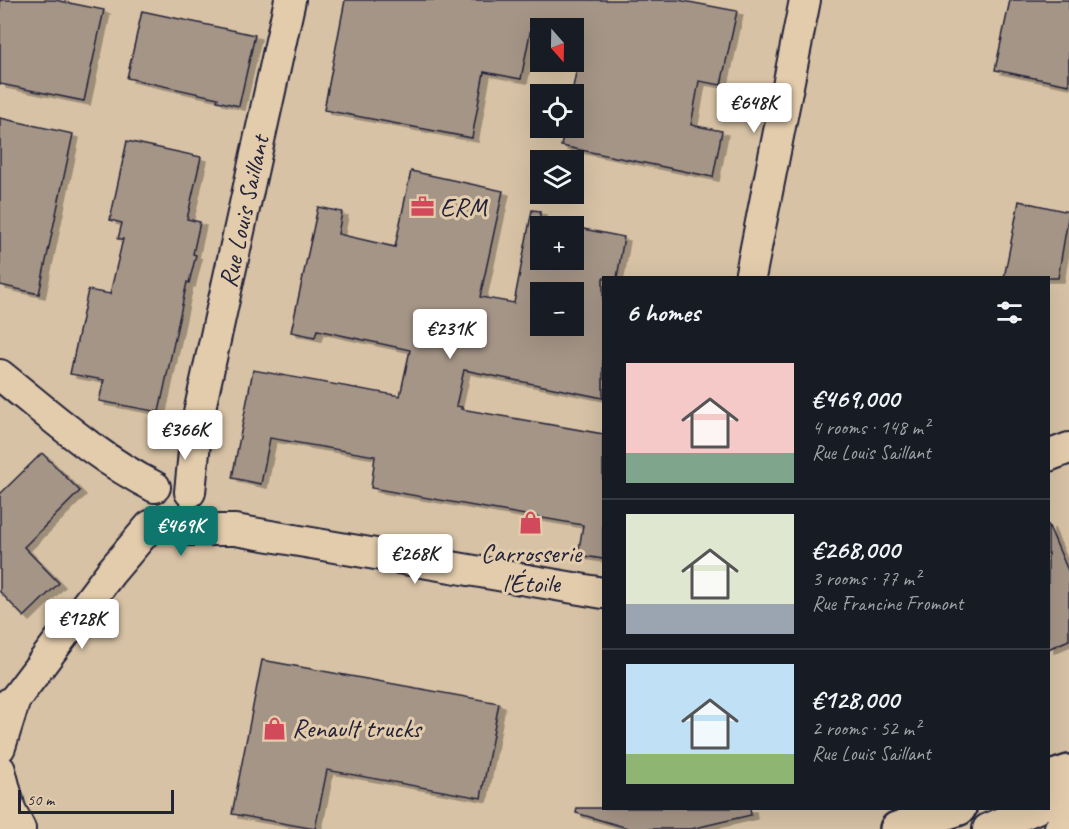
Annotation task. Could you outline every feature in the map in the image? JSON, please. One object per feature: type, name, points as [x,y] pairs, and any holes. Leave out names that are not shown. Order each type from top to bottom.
[{"type":"main road","points":[[1050,778],[1069,772]]},
{"type":"main road","points":[[897,829],[952,810]]},
{"type":"main road","points":[[0,821],[14,829]]},
{"type":"main road","points":[[1061,829],[1069,826]]},
{"type":"street","name":"Rue Louis Saillant","points":[[168,509],[197,422],[290,0]]},
{"type":"street","points":[[750,276],[806,0]]},
{"type":"street","points":[[0,375],[96,453],[127,473],[168,509],[235,530],[602,593]]},
{"type":"street","points":[[1050,455],[1069,448]]},
{"type":"street","points":[[0,747],[8,705],[111,572],[168,509]]},
{"type":"street","points":[[0,770],[10,810],[20,829]]},
{"type":"street","points":[[1050,803],[1069,795]]},
{"type":"street","points":[[988,829],[1032,810]]},
{"type":"building","points":[[0,0],[55,0],[104,10],[84,101],[0,84]]},
{"type":"building","points":[[345,0],[678,0],[737,11],[721,85],[699,81],[691,125],[722,131],[713,177],[561,146],[563,138],[584,138],[584,84],[574,84],[576,72],[584,72],[584,18],[530,18],[530,33],[521,79],[484,72],[472,138],[324,110]]},
{"type":"building","points":[[1010,0],[1069,0],[1069,85],[995,70]]},
{"type":"building","points":[[142,11],[255,35],[239,106],[217,101],[218,98],[127,78]]},
{"type":"building","points":[[0,118],[73,134],[39,294],[0,285]]},
{"type":"building","points":[[127,141],[201,157],[187,219],[200,222],[193,254],[196,255],[189,283],[187,282],[159,412],[99,401],[104,380],[70,374],[88,290],[110,294],[123,239],[118,239],[122,223],[110,220]]},
{"type":"building","points":[[411,171],[503,191],[480,297],[514,303],[530,220],[530,270],[584,270],[584,229],[624,237],[617,276],[602,276],[602,398],[464,370],[456,406],[462,407],[461,409],[602,434],[602,559],[578,555],[583,525],[371,488],[375,456],[270,438],[261,484],[232,478],[253,370],[400,396],[410,350],[317,330],[315,337],[291,332],[318,207],[342,212],[338,234],[395,247]]},
{"type":"building","points":[[1019,201],[1069,212],[1058,278],[1004,276]]},
{"type":"building","points":[[532,210],[540,211],[540,216],[531,216]]},
{"type":"building","points":[[42,453],[80,491],[24,547],[59,583],[24,617],[0,592],[0,494]]},
{"type":"building","points":[[1050,529],[1069,573],[1069,640],[1050,648]]},
{"type":"building","points":[[262,660],[499,703],[481,798],[327,770],[315,829],[232,814]]},
{"type":"building","points":[[577,808],[602,808],[602,810],[750,810],[751,815],[691,829],[631,829],[576,813]]},
{"type":"place","name":"ERM","points":[[422,207]]},
{"type":"place","name":"Carrosserie l'Étoile","points":[[531,522]]},
{"type":"place","name":"Renault trucks","points":[[274,728]]}]
